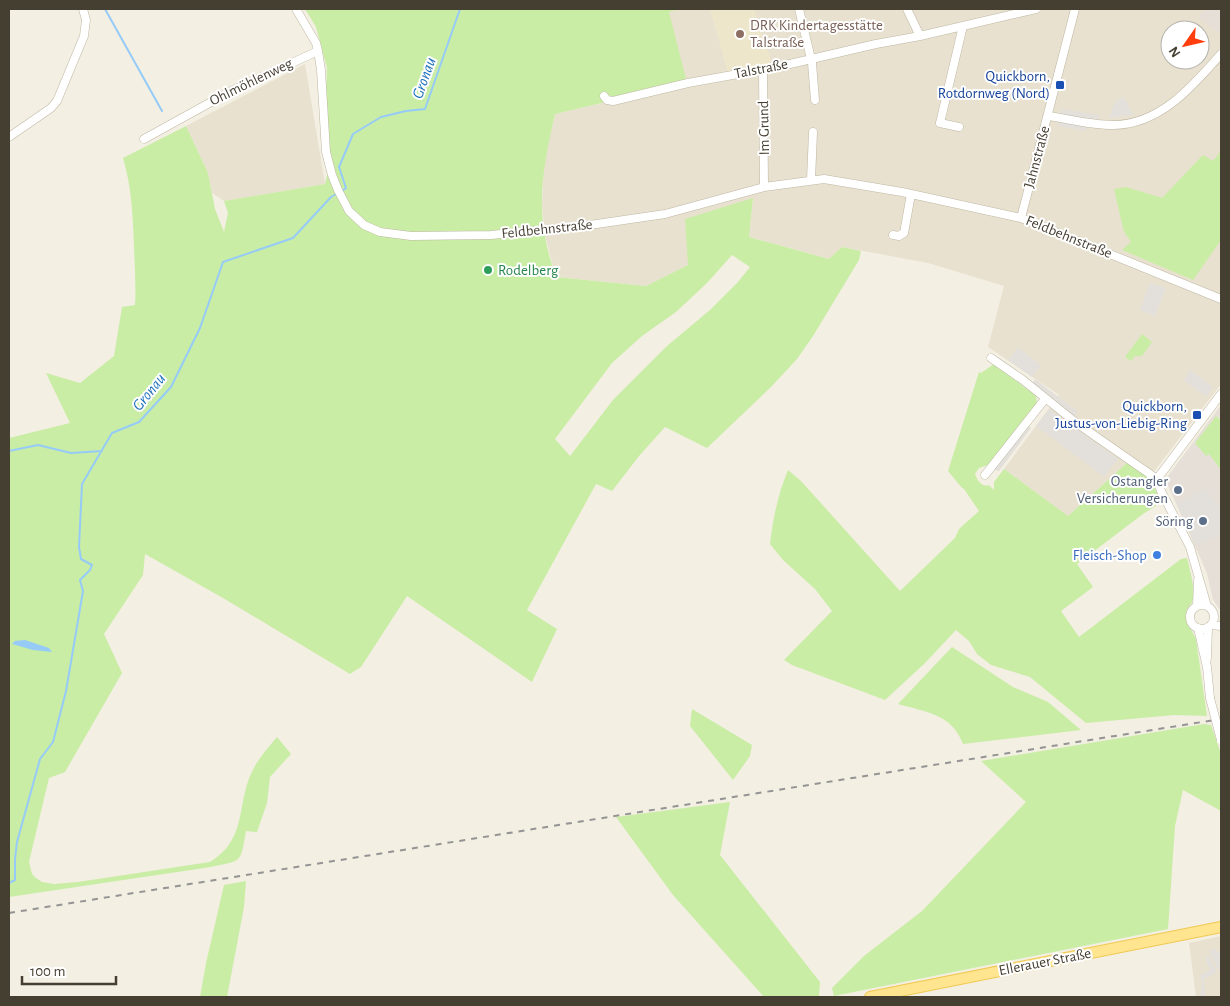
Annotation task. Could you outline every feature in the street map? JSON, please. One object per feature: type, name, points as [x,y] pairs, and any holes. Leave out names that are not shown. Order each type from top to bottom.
[{"type":"main road","name":"Ellerauer Straße","points":[[870,997],[1221,928]]},
{"type":"street","points":[[9,136],[43,114],[57,101],[84,38],[86,20],[83,9]]},
{"type":"street","points":[[296,9],[318,51]]},
{"type":"street","points":[[799,9],[811,59],[815,100]]},
{"type":"street","points":[[907,9],[920,36]]},
{"type":"street","name":"Talstraße","points":[[604,96],[607,100],[613,100],[688,83],[763,70],[963,26],[1012,11],[1036,9]]},
{"type":"street","name":"Jahnstraße","points":[[1021,218],[1075,9]]},
{"type":"street","points":[[959,127],[940,123],[963,26]]},
{"type":"street","name":"Ohlmöhlenweg","points":[[144,139],[233,90],[318,51]]},
{"type":"street","name":"Feldbehnstraße","points":[[318,51],[326,152],[338,190],[349,211],[364,225],[380,232],[411,236],[491,235],[567,228],[639,219],[688,208],[764,186],[824,179],[911,194],[1021,218],[1221,299]]},
{"type":"street","points":[[1048,116],[1104,124],[1135,122],[1160,111],[1184,94],[1221,54]]},
{"type":"street","name":"Im Grund","points":[[763,70],[764,186]]},
{"type":"street","points":[[811,180],[813,132]]},
{"type":"street","points":[[893,235],[900,236],[904,233],[911,194]]},
{"type":"street","points":[[991,358],[1023,380],[1075,422],[1157,479],[1161,491],[1190,547],[1207,606]]},
{"type":"street","points":[[1157,479],[1221,394]]},
{"type":"street","points":[[985,475],[1045,399]]},
{"type":"street","points":[[1197,606],[1198,573]]},
{"type":"street","points":[[1197,606],[1207,606],[1218,616],[1210,626],[1204,629],[1198,628],[1193,624],[1190,617],[1193,609],[1197,606]]},
{"type":"street","points":[[1210,626],[1221,626]]},
{"type":"street","points":[[1206,667],[1210,626]]},
{"type":"street","points":[[1198,628],[1210,698],[1221,740]]},
{"type":"shaded area","points":[[681,9],[1221,9],[1221,384],[1149,478],[1128,462],[1068,516],[1004,469],[1059,395],[988,347],[1004,286],[928,263],[842,247],[830,259],[749,237],[753,199],[688,265],[646,286],[556,277],[545,236],[542,205],[544,161],[555,114],[624,98],[669,12]]},
{"type":"shaded area","name":"DRK Kindertagesstätte Talstraße","points":[[710,9],[754,9],[772,64],[728,73]]},
{"type":"shaded area","points":[[1205,9],[1221,9],[1221,35],[1210,26],[1210,20],[1202,20],[1198,17]]},
{"type":"shaded area","points":[[305,64],[325,184],[224,201],[212,193],[208,173],[186,126]]},
{"type":"shaded area","points":[[1121,97],[1124,98],[1134,115],[1109,118],[1114,104]]},
{"type":"shaded area","points":[[1062,109],[1099,115],[1099,124],[1092,123],[1084,131],[1059,126],[1058,117]]},
{"type":"shaded area","points":[[1150,283],[1166,288],[1155,316],[1140,310]]},
{"type":"shaded area","points":[[1018,347],[1041,366],[1032,377],[1008,360]]},
{"type":"shaded area","points":[[1190,370],[1213,387],[1206,397],[1184,380]]},
{"type":"shaded area","points":[[1035,379],[1077,411],[1074,421],[1031,386]]},
{"type":"shaded area","points":[[1221,405],[1221,420],[1217,416],[1195,443],[1206,455],[1209,453],[1221,470],[1221,611],[1213,600],[1207,573],[1166,481]]},
{"type":"shaded area","points":[[1049,409],[1118,459],[1104,477],[1036,426]]},
{"type":"shaded area","points":[[1025,424],[1031,428],[999,471],[990,469]]},
{"type":"shaded area","name":"Söring","points":[[1205,488],[1221,510],[1221,533],[1196,546],[1177,504]]},
{"type":"shaded area","points":[[1221,936],[1221,997],[1196,997],[1189,943]]},
{"type":"shaded area","points":[[1215,948],[1217,952],[1221,950],[1221,975],[1209,951]]},
{"type":"shaded area","points":[[1209,955],[1217,972],[1204,979],[1205,997],[1200,997],[1202,983],[1200,975],[1210,970],[1205,958]]},
{"type":"green space","points":[[305,9],[681,9],[669,12],[687,83],[555,114],[546,159],[542,205],[546,241],[556,277],[646,286],[688,265],[685,219],[753,198],[749,237],[829,259],[842,247],[861,251],[859,260],[797,359],[771,387],[707,448],[665,427],[639,456],[612,491],[596,484],[527,610],[557,629],[532,682],[407,596],[361,667],[350,674],[145,554],[143,575],[104,634],[122,673],[65,772],[49,778],[29,862],[32,874],[42,882],[54,884],[210,862],[222,853],[230,844],[235,834],[250,776],[262,755],[277,737],[291,754],[270,777],[267,803],[257,832],[246,831],[241,855],[235,861],[211,867],[9,897],[9,438],[70,423],[46,373],[80,383],[114,356],[122,307],[135,305],[132,214],[127,172],[123,158],[186,126],[208,173],[215,209],[224,232],[228,213],[224,201],[325,184],[329,167],[325,118],[327,68],[316,27]],"holes":[[[732,255],[750,267],[710,310],[667,346],[613,400],[570,456],[555,439],[612,363],[642,336],[676,312],[707,283]]]},
{"type":"green space","points":[[1221,151],[1221,240],[1193,280],[1122,250],[1131,242],[1124,232],[1114,189],[1126,187],[1162,198],[1203,155],[1213,161]]},
{"type":"green space","points":[[1142,334],[1152,342],[1142,356],[1135,356],[1131,361],[1125,357]]},
{"type":"green space","points":[[994,364],[1036,396],[1037,404],[991,464],[979,468],[975,474],[977,479],[980,483],[986,486],[989,485],[994,490],[994,482],[1004,469],[1068,516],[1128,462],[1149,478],[1162,502],[1143,514],[1077,564],[1093,587],[1061,611],[1079,637],[1181,559],[1187,558],[1192,580],[1193,598],[1186,616],[1187,623],[1196,639],[1207,716],[1174,715],[1086,723],[1030,677],[991,665],[977,654],[969,641],[956,630],[925,663],[885,700],[792,665],[784,660],[832,611],[815,589],[783,560],[770,544],[776,506],[788,470],[801,481],[900,591],[955,538],[959,529],[979,511],[964,489],[948,471],[979,372],[981,373]]},
{"type":"green space","points":[[1216,416],[1221,420],[1221,470],[1209,454],[1206,456],[1195,443]]},
{"type":"green space","points":[[952,647],[1013,687],[1048,702],[1081,730],[963,744],[952,726],[945,720],[928,712],[898,704]]},
{"type":"green space","points":[[692,709],[752,745],[750,756],[733,780],[690,726]]},
{"type":"green space","points":[[1204,724],[1211,725],[1221,754],[1221,811],[1183,790],[1175,826],[1168,929],[834,996],[832,988],[864,956],[922,911],[1026,802],[981,761]]},
{"type":"green space","points":[[730,802],[720,855],[820,982],[819,997],[764,997],[673,895],[616,817]]},
{"type":"green space","points":[[246,881],[244,907],[227,997],[200,997],[224,885]]},
{"type":"water","points":[[25,640],[49,648],[52,652],[33,650],[12,644],[15,641]]},
{"type":"waterway","points":[[105,9],[162,111]]},
{"type":"waterway","name":"Gronau","points":[[342,191],[346,188],[339,167],[353,134],[381,117],[425,109],[460,9]]},
{"type":"waterway","name":"Gronau","points":[[9,883],[15,880],[17,842],[40,759],[53,742],[66,691],[83,591],[80,580],[90,570],[92,565],[81,559],[79,547],[82,484],[112,433],[139,422],[171,387],[200,328],[223,262],[293,238],[331,197],[338,193]]},
{"type":"waterway","points":[[9,451],[38,445],[71,453],[102,451]]},
{"type":"railway","points":[[9,913],[1221,719]]},
{"type":"place","name":"DRK Kindertagesstätte Talstraße","points":[[740,34]]},
{"type":"place","name":"Quickborn, Rotdornweg (Nord)","points":[[1060,85]]},
{"type":"place","name":"Rodelberg","points":[[488,270]]},
{"type":"place","name":"Quickborn, Justus-von-Liebig-Ring","points":[[1197,415]]},
{"type":"place","name":"Ostangler Versicherungen","points":[[1178,490]]},
{"type":"place","name":"Söring","points":[[1203,521]]},
{"type":"place","name":"Fleisch-Shop","points":[[1157,555]]}]
